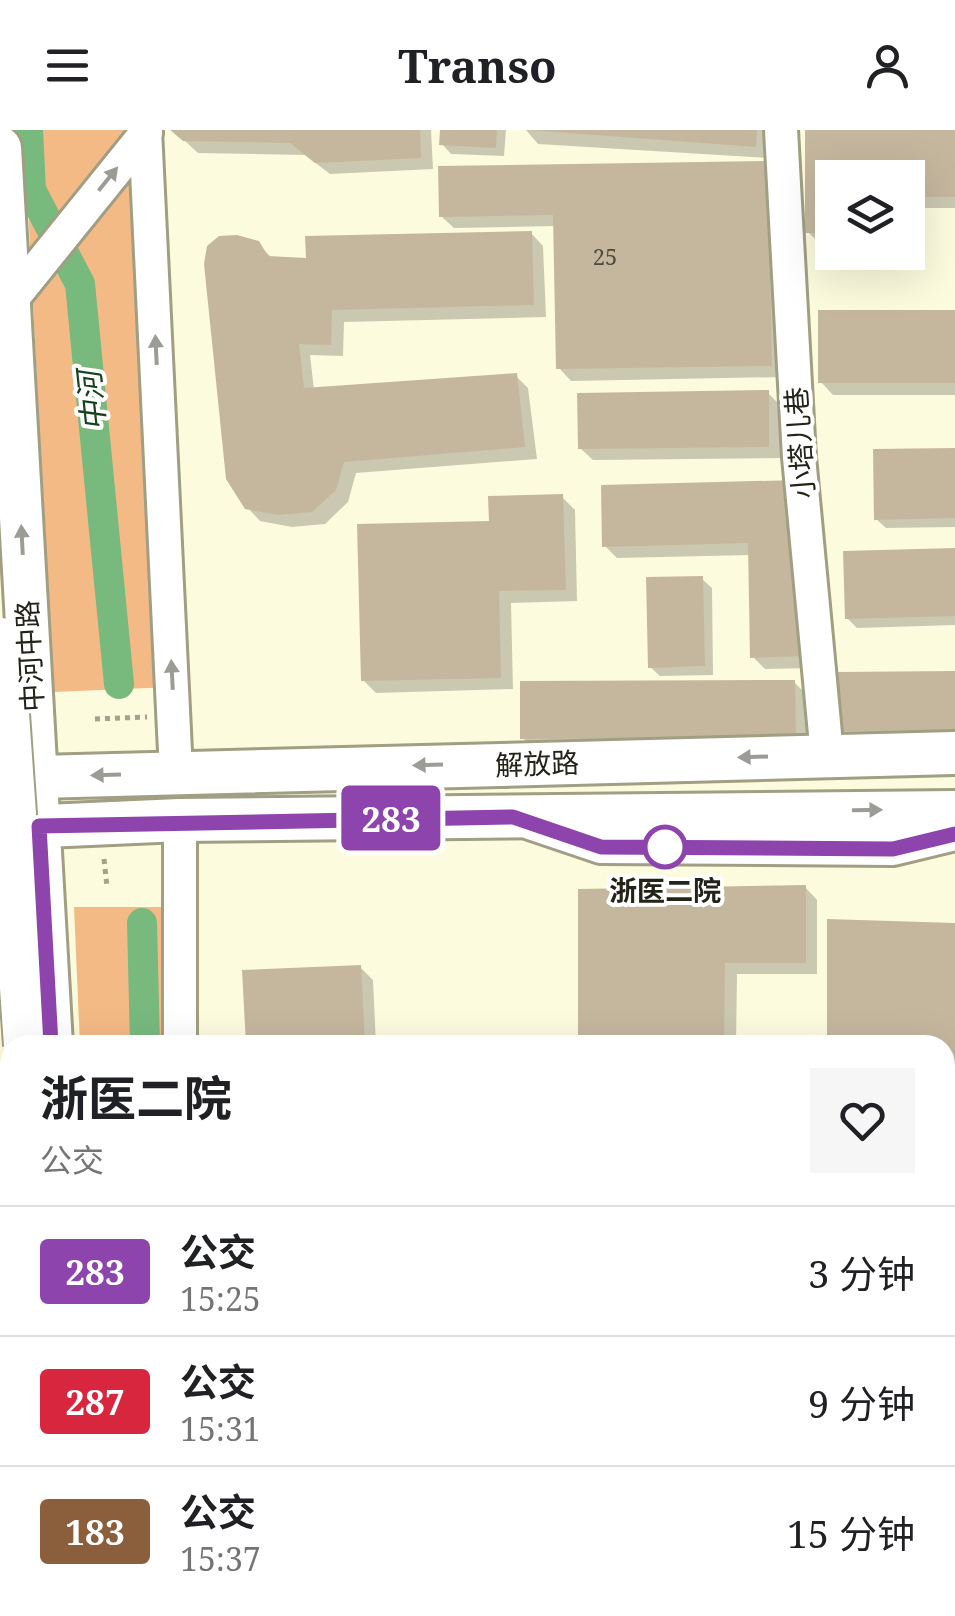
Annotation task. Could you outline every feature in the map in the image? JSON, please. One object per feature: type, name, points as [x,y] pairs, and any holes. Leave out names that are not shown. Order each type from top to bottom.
[{"type":"highway","points":[[0,642],[27,1035]]},
{"type":"main road","name":"中河中路","points":[[0,148],[9,303],[19,827],[50,1035]]},
{"type":"main road","name":"解放路","points":[[18,778],[955,753]]},
{"type":"main road","name":"解放路","points":[[19,827],[180,820],[955,812]]},
{"type":"street","name":"小塔儿巷","points":[[781,130],[799,457],[827,754]]},
{"type":"street","points":[[9,303],[146,131]]},
{"type":"street","points":[[146,131],[176,772]]},
{"type":"street","points":[[513,817],[601,847],[893,849],[955,834]]},
{"type":"street","points":[[180,820],[180,1035]]},
{"type":"path","points":[[95,719],[152,717]]},
{"type":"path","points":[[103,856],[107,887]]},
{"type":"shaded area","points":[[24,130],[143,130],[172,687],[53,692]]},
{"type":"shaded area","points":[[74,907],[177,907],[180,1035],[80,1035]]},
{"type":"building","points":[[170,130],[420,130],[421,158],[315,163],[290,143],[183,141]]},
{"type":"building","points":[[440,130],[497,130],[496,148],[439,145]]},
{"type":"building","points":[[529,130],[757,130],[756,147]]},
{"type":"building","points":[[805,130],[955,130],[955,197],[925,197],[925,160],[815,160],[815,233],[805,233]]},
{"type":"building","points":[[768,161],[772,366],[556,369],[553,215],[439,217],[438,166]]},
{"type":"building","points":[[532,231],[534,305],[332,310],[331,345],[299,344],[304,388],[517,373],[525,447],[344,462],[336,490],[312,512],[278,515],[245,509],[226,479],[204,264],[207,246],[219,236],[237,235],[259,241],[268,256],[306,258],[305,236]]},
{"type":"building","points":[[818,310],[955,310],[955,383],[818,383]]},
{"type":"building","points":[[769,390],[769,447],[578,449],[577,393]]},
{"type":"building","points":[[955,448],[955,518],[874,520],[873,449]]},
{"type":"building","points":[[797,480],[801,656],[750,658],[748,543],[602,547],[601,485]]},
{"type":"building","points":[[563,494],[566,590],[499,591],[501,678],[361,681],[357,524],[489,521],[488,496]]},
{"type":"building","points":[[955,548],[955,616],[845,619],[843,551]]},
{"type":"building","points":[[703,576],[705,666],[648,668],[646,577]]},
{"type":"building","points":[[955,671],[955,730],[837,731],[837,672]]},
{"type":"building","points":[[795,680],[796,737],[520,739],[520,681]]},
{"type":"building","points":[[806,885],[806,963],[725,963],[724,1035],[578,1035],[578,889]]},
{"type":"building","points":[[827,919],[955,923],[955,1035],[827,1035]]},
{"type":"building","points":[[361,965],[364,1035],[245,1035],[242,970]]},
{"type":"waterway","name":"中河","points":[[28,130],[31,190],[80,284],[119,684]]},
{"type":"waterway","name":"中河","points":[[142,923],[145,1035]]},
{"type":"bus line","name":"283","points":[[50,1035],[39,826],[180,820],[513,817],[601,847],[893,849],[955,834]]},
{"type":"place","name":"浙医二院","points":[[665,847]]}]
